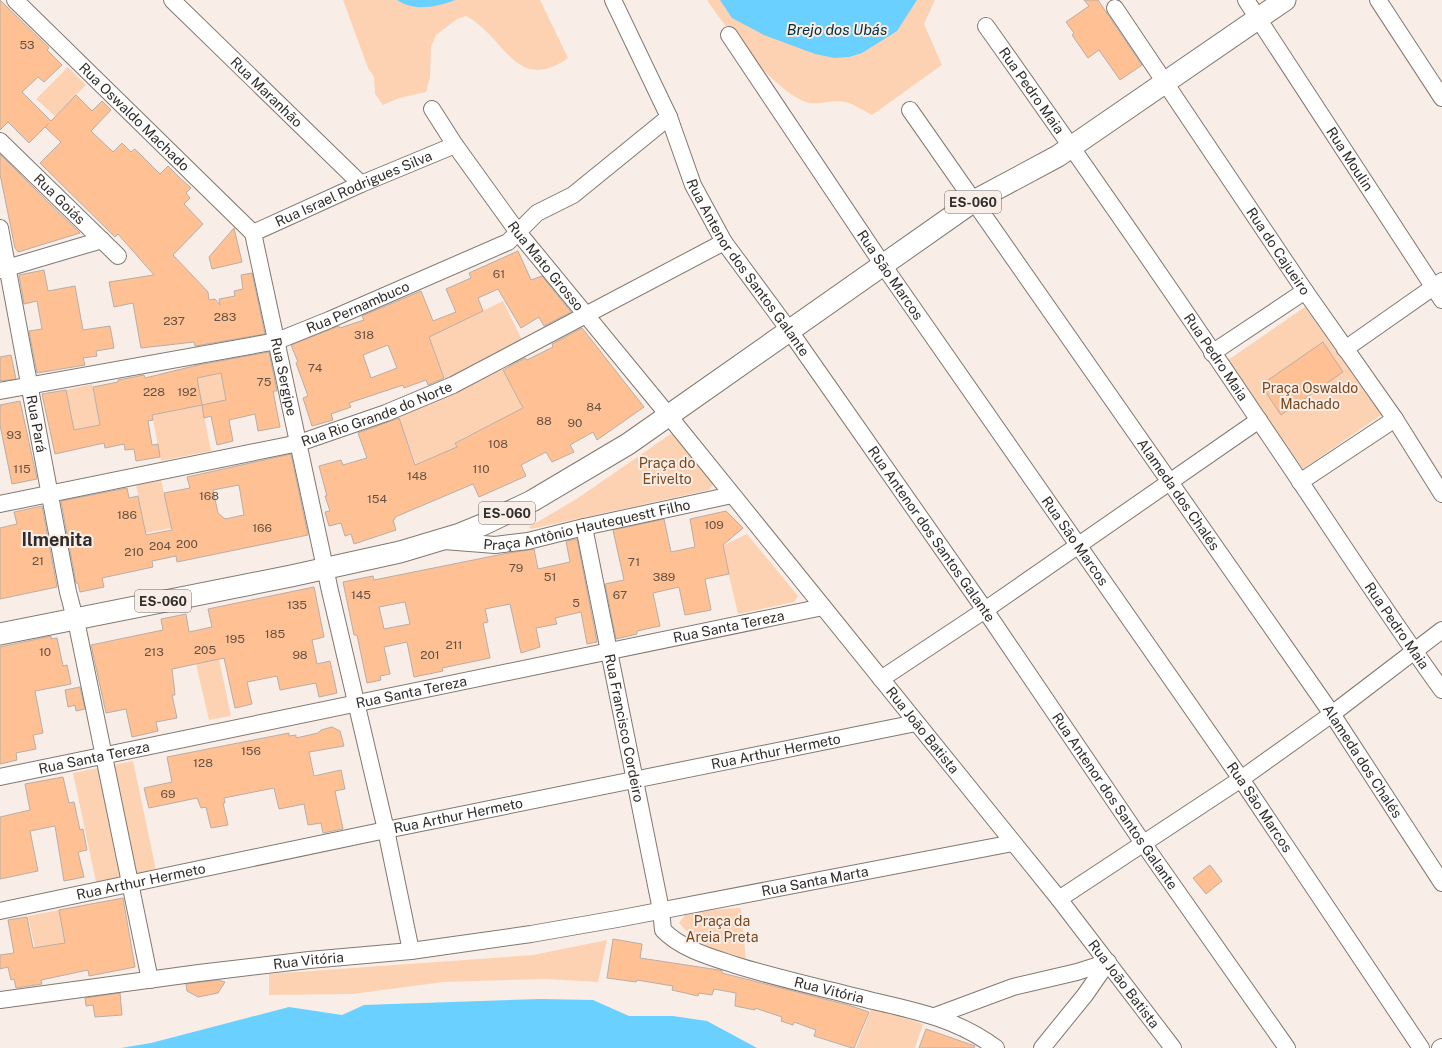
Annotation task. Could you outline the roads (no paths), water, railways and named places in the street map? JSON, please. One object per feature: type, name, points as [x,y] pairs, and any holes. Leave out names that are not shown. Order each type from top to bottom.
[{"type":"main road","name":"ES-060","points":[[0,634],[400,552],[441,540],[482,525],[532,501],[615,452],[669,416],[974,201],[1058,156],[1285,0]]},
{"type":"street","name":"Rua Oswaldo Machado","points":[[15,0],[253,233]]},
{"type":"street","name":"Rua Maranhão","points":[[172,0],[361,184]]},
{"type":"street","name":"Rua Antenor dos Santos Galante","points":[[613,0],[669,117],[693,185],[724,242],[789,330],[985,610],[1143,843],[1287,1048]]},
{"type":"street","name":"Rua Moulin","points":[[1246,0],[1439,289]]},
{"type":"street","points":[[1378,0],[1442,98]]},
{"type":"street","name":"Rua do Cajueiro","points":[[1116,8],[1305,291],[1395,419],[1442,494]]},
{"type":"street","name":"Rua Pedro Maia","points":[[986,26],[1071,146],[1442,690]]},
{"type":"street","name":"Rua São Marcos","points":[[729,35],[883,265],[1077,546],[1241,779],[1421,1048]]},
{"type":"street","name":"Rua Mato Grosso","points":[[432,109],[455,145],[518,231],[669,416]]},
{"type":"street","name":"Alameda dos Chalés","points":[[910,110],[1332,714],[1442,883]]},
{"type":"street","name":"Rua Pernambuco","points":[[0,391],[29,384],[277,341],[508,242],[537,213],[573,195],[669,117]]},
{"type":"street","name":"Rua Goiás","points":[[0,141],[118,256]]},
{"type":"street","name":"Rua Israel Rodrigues Silva","points":[[253,233],[361,184],[455,145]]},
{"type":"street","name":"Rua Pará","points":[[0,228],[4,269],[29,384],[68,592],[104,756],[150,980]]},
{"type":"street","name":"Rua Sergipe","points":[[253,233],[355,704],[386,830],[411,951]]},
{"type":"street","points":[[4,269],[102,240]]},
{"type":"street","name":"Rua Rio Grande do Norte","points":[[0,504],[299,443],[386,413],[453,385],[724,242]]},
{"type":"street","points":[[1345,349],[1439,289]]},
{"type":"street","points":[[1212,353],[1305,291]]},
{"type":"street","name":"Rua João Batista","points":[[669,416],[1059,899],[1173,1048]]},
{"type":"street","points":[[1300,482],[1395,419]]},
{"type":"street","points":[[881,679],[985,610],[1259,420]]},
{"type":"street","name":"Praça Antônio Hautequestt Filho","points":[[441,540],[476,545],[501,545],[528,541],[584,527],[732,495]]},
{"type":"street","name":"Rua Francisco Cordeiro","points":[[584,527],[636,780],[661,910],[662,930]]},
{"type":"street","name":"Rua Santa Tereza","points":[[0,777],[823,607]]},
{"type":"street","points":[[1059,899],[1241,779],[1332,714],[1442,630]]},
{"type":"street","name":"Rua Arthur Hermeto","points":[[0,911],[130,885],[386,830],[916,723]]},
{"type":"street","name":"Rua Santa Marta","points":[[617,919],[1013,843]]},
{"type":"street","name":"Rua Vitória","points":[[0,1000],[309,960],[411,951],[531,934],[617,919]]},
{"type":"street","name":"Rua Vitória","points":[[662,930],[672,940],[705,954],[740,966],[935,1016],[974,1032],[996,1048]]},
{"type":"street","points":[[935,1016],[1013,987],[1077,972],[1108,962]]},
{"type":"street","points":[[1042,1048],[1085,995],[1108,962]]},
{"type":"water","points":[[397,0],[455,0],[441,5],[418,7],[404,4]]},
{"type":"water","name":"Brejo dos Ubás","points":[[720,0],[917,0],[897,31],[862,53],[849,57],[834,58],[815,54],[764,35],[732,18]]},
{"type":"water","points":[[540,999],[593,1000],[629,1016],[673,1016],[707,1021],[757,1048],[121,1048],[151,1043],[289,1007],[342,1015],[364,1005]]},
{"type":"district","name":"Ilmenita","points":[[57,539]]},
{"type":"park label","name":"Praça Oswaldo Machado","points":[[1310,396]]},
{"type":"park label","name":"Praça do Erivelto","points":[[667,472]]},
{"type":"park label","name":"Praça da Areia Preta","points":[[722,930]]}]
